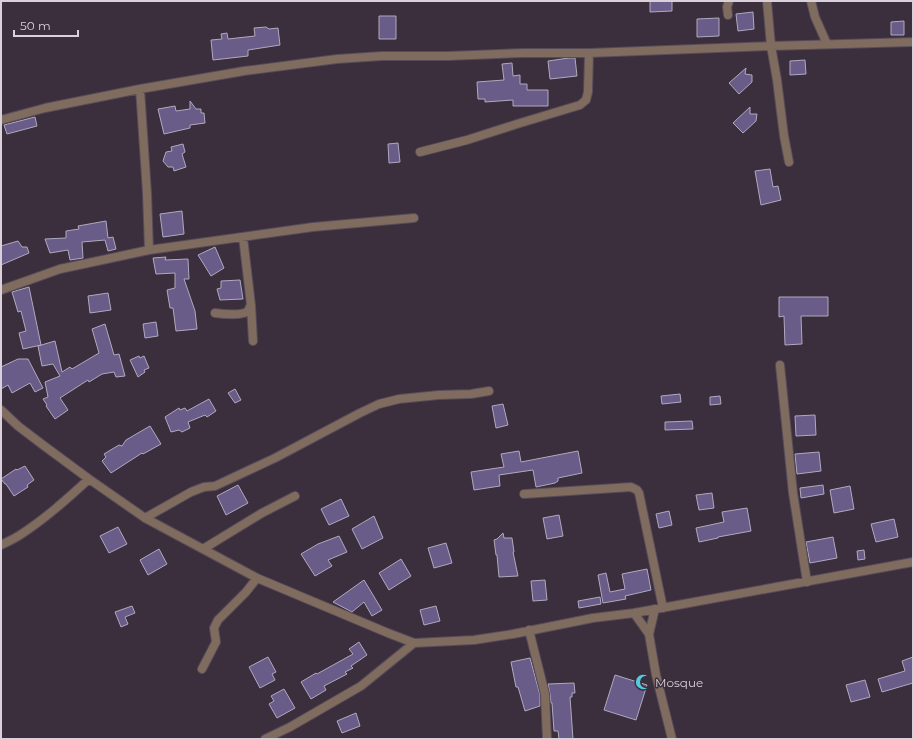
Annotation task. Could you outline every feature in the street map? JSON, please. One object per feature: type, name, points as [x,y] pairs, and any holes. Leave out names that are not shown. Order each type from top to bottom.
[{"type":"street","points":[[728,14],[727,7],[729,1]]},
{"type":"street","points":[[767,1],[771,46],[789,162]]},
{"type":"street","points":[[811,1],[815,18],[827,44]]},
{"type":"street","points":[[1,120],[45,108],[140,89],[244,71],[337,59],[382,56],[589,53],[913,42]]},
{"type":"street","points":[[420,152],[467,140],[580,105],[586,100],[588,92],[589,53]]},
{"type":"street","points":[[140,89],[147,186],[149,250]]},
{"type":"street","points":[[1,290],[60,269],[149,250],[313,227],[414,218]]},
{"type":"street","points":[[244,237],[253,341]]},
{"type":"street","points":[[215,313],[236,314],[246,312],[249,310],[251,305]]},
{"type":"street","points":[[780,365],[793,493],[807,582]]},
{"type":"street","points":[[145,518],[191,492],[204,487],[215,486],[275,458],[379,404],[399,399],[439,395],[471,394],[489,391]]},
{"type":"street","points":[[1,410],[36,441],[145,518],[257,578],[414,643],[474,640],[513,634],[593,618],[663,608],[913,562]]},
{"type":"street","points":[[1,545],[20,535],[38,522],[89,479]]},
{"type":"street","points":[[524,494],[631,487],[637,490],[663,608]]},
{"type":"street","points":[[202,549],[295,496]]},
{"type":"street","points":[[202,669],[216,642],[214,628],[217,622],[246,592],[257,578]]},
{"type":"street","points":[[655,609],[649,634],[656,675],[672,739]]},
{"type":"street","points":[[634,613],[649,634]]},
{"type":"street","points":[[530,630],[545,694],[547,739]]},
{"type":"street","points":[[265,739],[290,728],[361,686],[414,643]]},
{"type":"building","points":[[650,1],[672,1],[672,11],[650,12]]},
{"type":"building","points":[[753,12],[754,29],[738,31],[736,14]]},
{"type":"building","points":[[379,16],[396,16],[396,39],[379,39]]},
{"type":"building","points":[[719,18],[719,36],[697,37],[697,19]]},
{"type":"building","points":[[904,21],[904,35],[891,35],[891,22]]},
{"type":"building","points":[[266,27],[269,29],[278,28],[280,45],[248,50],[248,56],[213,60],[211,40],[222,39],[221,34],[227,33],[228,39],[255,36],[254,28]]},
{"type":"building","points":[[575,58],[577,76],[550,79],[548,61]]},
{"type":"building","points":[[805,60],[806,74],[790,75],[790,61]]},
{"type":"building","points":[[512,63],[513,76],[520,75],[520,84],[527,84],[527,90],[548,90],[548,106],[513,106],[513,100],[485,102],[485,99],[478,99],[477,82],[504,80],[502,64]]},
{"type":"building","points":[[746,68],[745,74],[752,75],[752,82],[739,94],[729,83]]},
{"type":"building","points":[[190,101],[196,109],[201,109],[201,113],[204,113],[205,123],[190,125],[190,128],[164,134],[158,109],[175,106],[176,111],[190,109]]},
{"type":"building","points":[[750,107],[750,114],[757,114],[756,121],[743,133],[733,123]]},
{"type":"building","points":[[35,117],[37,126],[7,134],[4,125]]},
{"type":"building","points":[[398,143],[400,162],[389,163],[388,144]]},
{"type":"building","points":[[183,144],[185,152],[182,154],[186,167],[174,171],[173,167],[168,167],[163,161],[166,152],[172,151],[171,147]]},
{"type":"building","points":[[770,169],[773,187],[778,186],[781,200],[761,205],[755,171]]},
{"type":"building","points":[[182,211],[184,234],[163,237],[160,214]]},
{"type":"building","points":[[106,221],[108,238],[113,237],[116,249],[108,251],[105,240],[82,242],[83,258],[70,260],[68,250],[50,253],[45,239],[66,238],[66,231],[79,229],[78,226]]},
{"type":"building","points":[[18,241],[22,247],[27,247],[29,253],[1,265],[1,246]]},
{"type":"building","points":[[215,247],[224,268],[211,276],[198,255]]},
{"type":"building","points":[[166,257],[165,260],[188,259],[189,279],[184,279],[195,311],[197,329],[176,331],[173,308],[170,308],[167,290],[175,288],[175,273],[156,274],[153,258]]},
{"type":"building","points":[[240,280],[243,299],[220,300],[217,289],[221,288],[221,281]]},
{"type":"building","points":[[29,287],[41,345],[23,349],[19,333],[26,331],[21,311],[18,312],[12,292]]},
{"type":"building","points":[[108,293],[111,310],[90,313],[88,296]]},
{"type":"building","points":[[779,297],[828,297],[828,316],[801,316],[802,344],[785,345],[784,316],[779,317]]},
{"type":"building","points":[[156,322],[158,336],[145,338],[143,324]]},
{"type":"building","points":[[105,324],[114,355],[119,354],[125,376],[116,377],[114,372],[102,374],[89,382],[88,380],[60,398],[68,410],[55,419],[43,399],[48,397],[45,382],[60,376],[53,364],[42,366],[38,346],[55,341],[62,372],[70,367],[72,369],[99,353],[92,329]]},
{"type":"building","points":[[139,356],[140,358],[144,356],[149,368],[144,370],[145,372],[138,377],[130,360]]},
{"type":"building","points":[[18,359],[28,359],[43,388],[35,392],[30,383],[12,393],[8,385],[1,389],[1,367]]},
{"type":"building","points":[[235,389],[241,400],[235,403],[228,393]]},
{"type":"building","points":[[680,394],[681,402],[662,404],[661,396]]},
{"type":"building","points":[[720,396],[721,404],[710,405],[710,397]]},
{"type":"building","points":[[209,399],[216,411],[207,417],[205,415],[188,422],[190,428],[182,432],[179,430],[171,432],[165,417],[179,408],[180,410],[185,408],[187,411]]},
{"type":"building","points":[[503,404],[508,425],[496,428],[492,406]]},
{"type":"building","points":[[815,415],[816,435],[796,436],[795,416]]},
{"type":"building","points":[[692,421],[693,429],[665,430],[665,422]]},
{"type":"building","points":[[150,426],[161,444],[143,454],[142,453],[111,473],[102,461],[106,457],[104,454],[119,445],[122,446],[126,440]]},
{"type":"building","points":[[519,451],[521,462],[578,451],[582,473],[558,478],[558,481],[555,483],[536,487],[533,470],[499,475],[500,486],[474,490],[471,472],[504,467],[501,454]]},
{"type":"building","points":[[819,452],[821,471],[797,474],[795,454]]},
{"type":"building","points":[[25,466],[34,480],[27,485],[28,487],[14,496],[1,479],[16,469],[17,470]]},
{"type":"building","points":[[238,485],[248,503],[226,515],[217,496]]},
{"type":"building","points":[[823,485],[824,494],[801,498],[800,488]]},
{"type":"building","points":[[850,486],[854,509],[834,513],[830,490]]},
{"type":"building","points":[[712,493],[714,508],[699,510],[696,495]]},
{"type":"building","points":[[341,499],[349,516],[329,525],[321,509]]},
{"type":"building","points":[[747,508],[751,531],[699,542],[696,528],[724,522],[722,512]]},
{"type":"building","points":[[669,511],[672,525],[659,528],[656,514]]},
{"type":"building","points":[[559,515],[563,536],[547,539],[543,518]]},
{"type":"building","points":[[374,516],[383,538],[362,549],[352,529]]},
{"type":"building","points":[[894,519],[898,537],[876,542],[871,524]]},
{"type":"building","points":[[118,527],[127,544],[109,553],[100,536]]},
{"type":"building","points":[[503,533],[504,538],[512,538],[518,576],[499,577],[494,540]]},
{"type":"building","points":[[339,536],[347,552],[328,560],[332,566],[315,576],[301,554],[318,544]]},
{"type":"building","points":[[833,537],[837,558],[810,563],[806,542]]},
{"type":"building","points":[[446,543],[452,563],[434,568],[428,548]]},
{"type":"building","points":[[159,549],[167,564],[148,575],[140,560]]},
{"type":"building","points":[[864,550],[865,559],[858,560],[857,551]]},
{"type":"building","points":[[401,559],[411,576],[389,590],[379,573]]},
{"type":"building","points":[[647,569],[651,590],[625,596],[626,599],[603,603],[598,575],[606,573],[610,592],[625,589],[622,574]]},
{"type":"building","points":[[364,580],[382,610],[372,616],[364,602],[352,612],[333,602]]},
{"type":"building","points":[[545,580],[547,600],[533,601],[531,581]]},
{"type":"building","points":[[600,597],[601,604],[579,608],[578,601]]},
{"type":"building","points":[[132,606],[135,613],[125,617],[128,624],[121,627],[115,612]]},
{"type":"building","points":[[436,606],[440,621],[424,625],[420,610]]},
{"type":"building","points":[[359,642],[367,655],[351,666],[353,668],[345,672],[347,674],[324,686],[326,690],[311,699],[301,682],[353,654],[349,649]]},
{"type":"building","points":[[268,657],[276,672],[272,674],[275,680],[260,688],[249,667]]},
{"type":"building","points":[[913,657],[913,683],[882,692],[878,679],[905,671],[902,661]]},
{"type":"building","points":[[530,658],[540,695],[540,706],[525,711],[518,687],[516,687],[511,662]]},
{"type":"building","points":[[615,675],[647,685],[636,720],[604,710]]},
{"type":"building","points":[[865,680],[870,697],[851,702],[846,685]]},
{"type":"building","points":[[574,683],[575,693],[572,693],[572,697],[570,697],[573,739],[559,739],[558,731],[554,731],[552,703],[548,684]]},
{"type":"building","points":[[284,689],[295,708],[277,718],[269,704],[274,701],[271,696]]},
{"type":"building","points":[[356,713],[360,726],[342,733],[337,721]]},
{"type":"place","name":"Mosque","points":[[643,682]]}]
